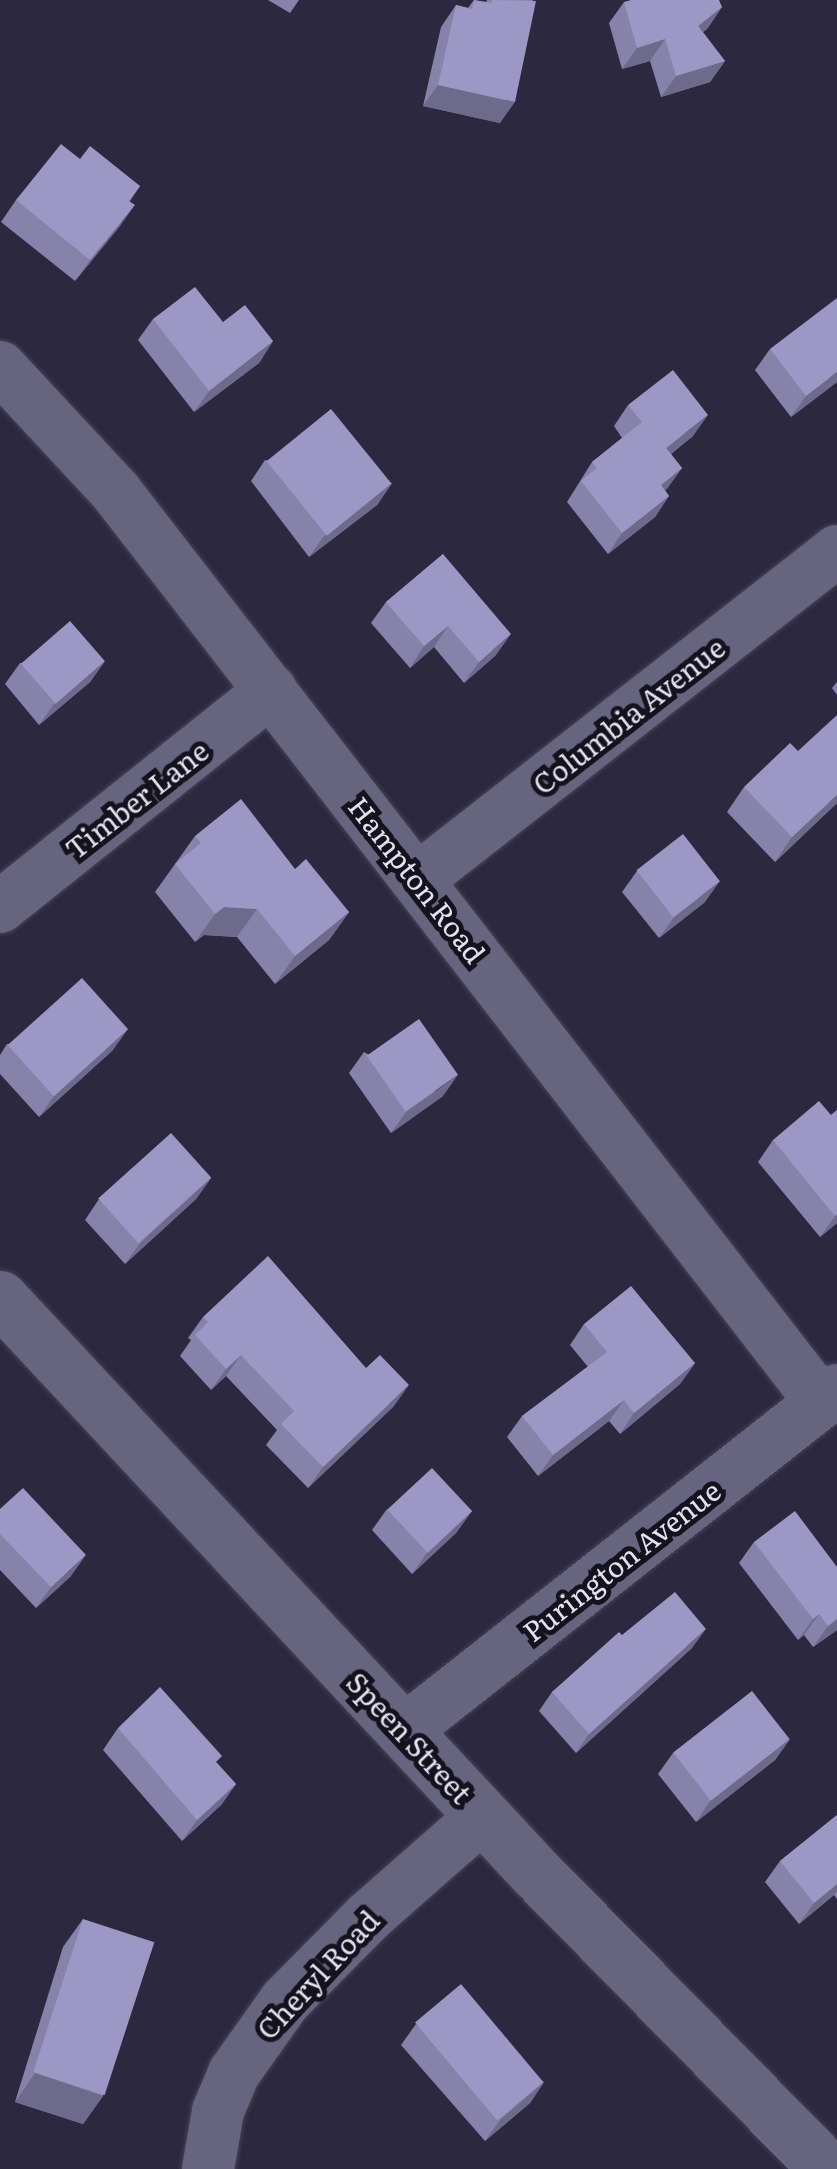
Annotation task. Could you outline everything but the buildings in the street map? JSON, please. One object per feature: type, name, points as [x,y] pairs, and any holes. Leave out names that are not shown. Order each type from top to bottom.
[{"type":"street","name":"Hampton Road","points":[[0,367],[116,492],[829,1396]]},
{"type":"street","name":"Columbia Avenue","points":[[418,879],[837,551]]},
{"type":"street","name":"Timber Lane","points":[[0,907],[271,691]]},
{"type":"street","name":"Speen Street","points":[[0,1298],[483,1816],[827,2169]]},
{"type":"street","name":"Purington Avenue","points":[[405,1730],[829,1396]]},
{"type":"street","name":"Cheryl Road","points":[[208,2169],[218,2111],[234,2074],[276,2012],[368,1916],[483,1816]]}]
